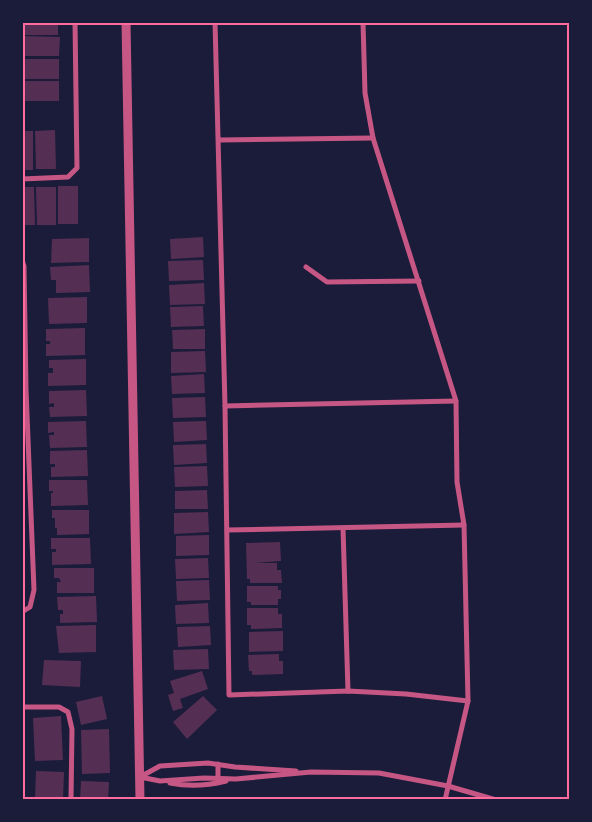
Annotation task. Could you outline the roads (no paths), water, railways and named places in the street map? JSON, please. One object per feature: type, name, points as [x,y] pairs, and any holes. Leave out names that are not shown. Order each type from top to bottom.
[{"type":"street","points":[[22,178],[68,177],[77,168],[75,22]]},
{"type":"street","points":[[126,22],[140,800]]},
{"type":"street","points":[[215,22],[225,406],[229,694],[348,691],[406,694],[468,701]]},
{"type":"street","points":[[363,22],[365,93],[373,138],[456,401],[457,482],[464,525],[468,701],[445,800]]},
{"type":"street","points":[[219,140],[373,138]]},
{"type":"street","points":[[22,260],[24,266],[24,389],[34,590],[30,607],[22,612]]},
{"type":"street","points":[[306,267],[327,282],[418,281]]},
{"type":"street","points":[[225,406],[456,401]]},
{"type":"street","points":[[226,530],[464,525]]},
{"type":"street","points":[[344,528],[348,691]]},
{"type":"street","points":[[22,707],[59,707],[68,712],[72,729],[71,800]]},
{"type":"street","points":[[140,777],[160,766],[208,763],[235,767],[311,772],[380,773],[448,786],[496,800]]},
{"type":"street","points":[[218,764],[218,781]]},
{"type":"street","points":[[140,777],[160,781],[218,781],[311,772]]}]
